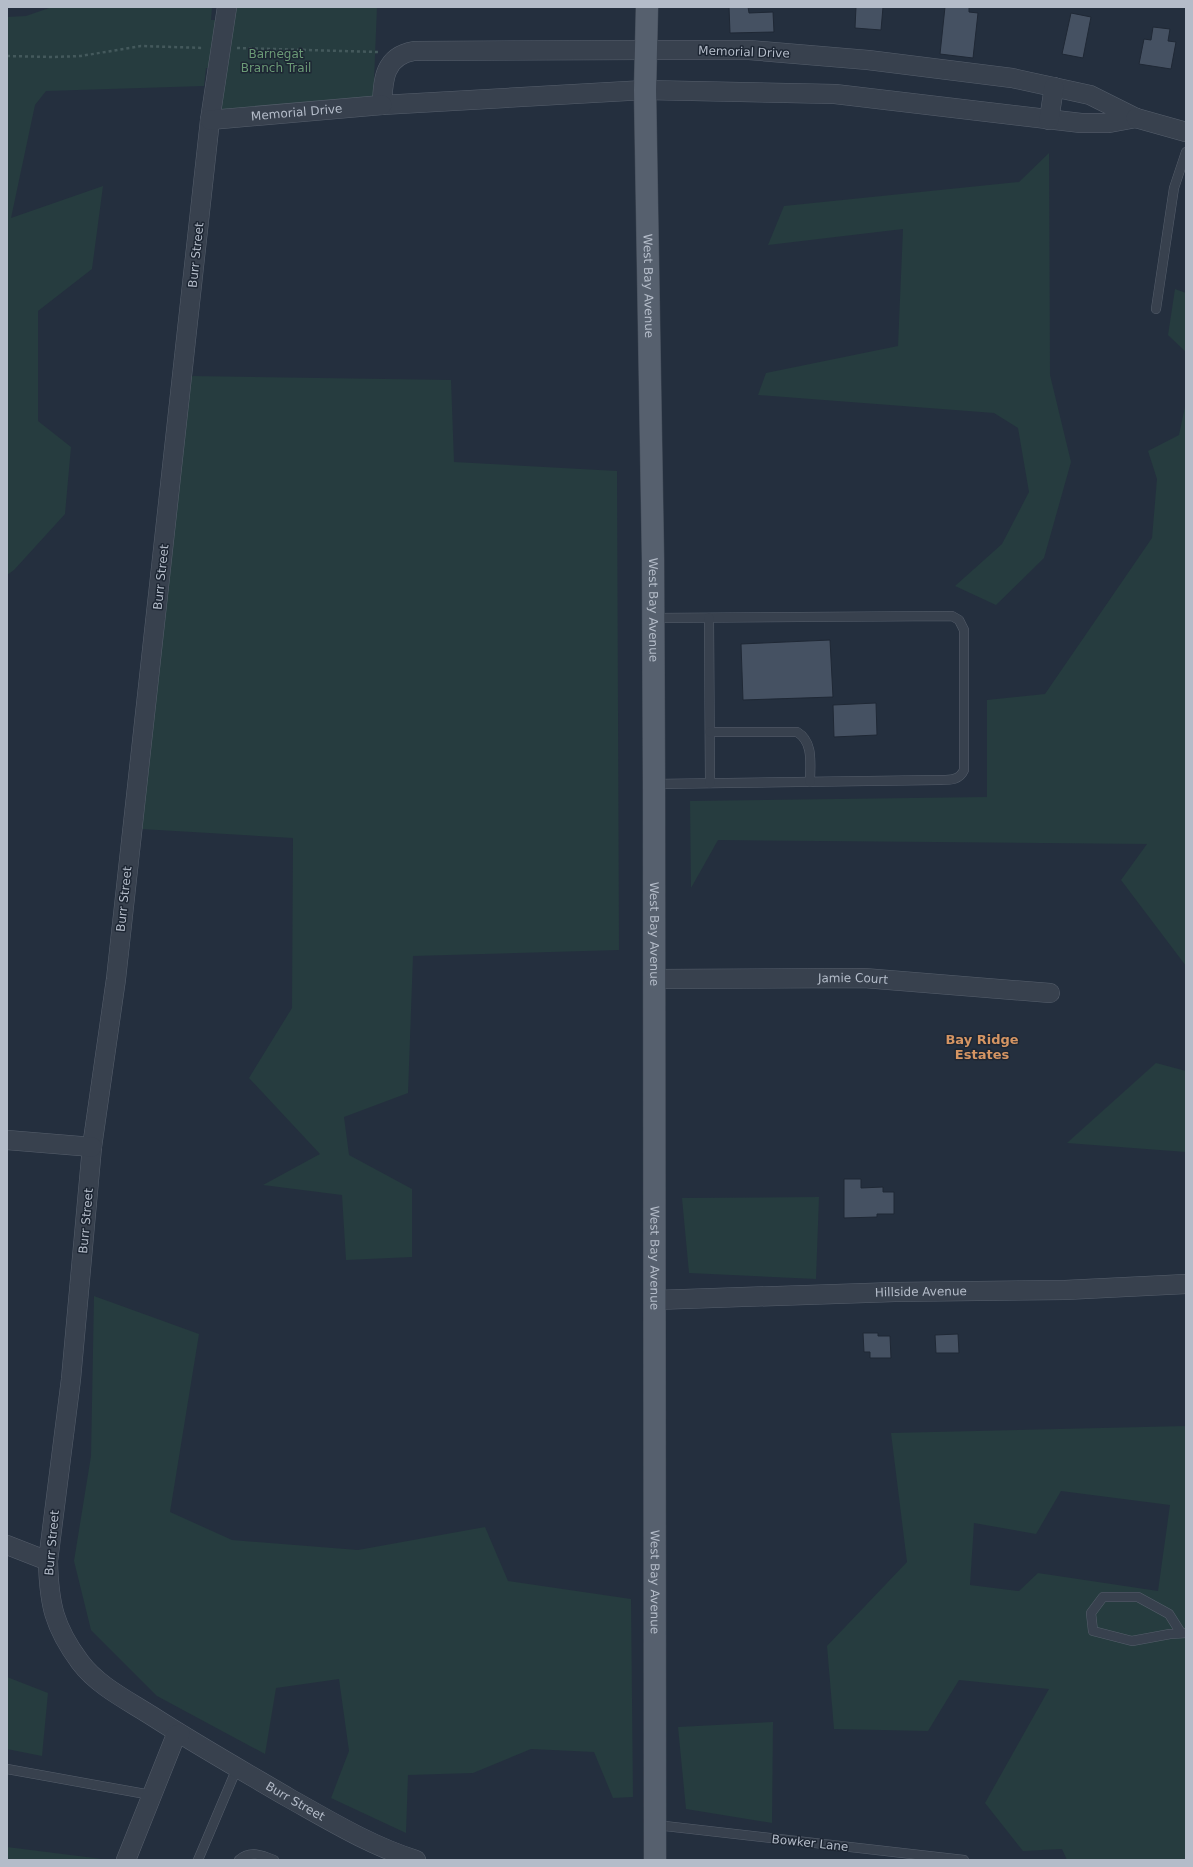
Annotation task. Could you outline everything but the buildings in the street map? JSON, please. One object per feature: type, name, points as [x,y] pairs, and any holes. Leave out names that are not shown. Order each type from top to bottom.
[{"type":"main road","name":"West Bay Avenue","points":[[646,7],[645,90],[654,618],[655,1860]]},
{"type":"street","name":"Burr Street","points":[[227,7],[210,120],[116,979],[92,1147],[71,1379],[48,1561],[49,1591],[55,1619],[64,1638],[80,1663],[98,1682],[180,1734],[354,1835],[411,1859]]},
{"type":"street","name":"Memorial Drive","points":[[405,53],[414,51],[749,50],[868,60],[1012,78],[1090,95],[1136,118],[1186,132]]},
{"type":"street","points":[[382,105],[383,81],[388,67],[396,58],[405,53]]},
{"type":"street","points":[[1049,120],[1054,87]]},
{"type":"street","name":"Memorial Drive","points":[[210,120],[382,105],[645,90],[835,94],[1081,123],[1109,123],[1136,118]]},
{"type":"street","name":"Jamie Court","points":[[655,979],[864,978],[1050,993]]},
{"type":"street","points":[[7,1140],[92,1147]]},
{"type":"street","name":"Hillside Avenue","points":[[655,1300],[895,1292],[1065,1290],[1186,1284]]},
{"type":"street","points":[[7,1545],[48,1561]]},
{"type":"street","points":[[126,1860],[176,1735],[180,1734]]},
{"type":"lane","points":[[1156,309],[1174,188],[1186,152]]},
{"type":"lane","points":[[654,618],[952,616],[960,620],[964,630],[966,666],[964,770],[962,776],[951,780],[654,784]]},
{"type":"lane","points":[[709,618],[710,783]]},
{"type":"lane","points":[[710,732],[797,732],[803,736],[808,744],[810,782]]},
{"type":"lane","points":[[1103,1597],[1138,1598],[1169,1614],[1183,1633],[1132,1641],[1093,1632],[1091,1613],[1103,1597]]},
{"type":"lane","points":[[198,1860],[237,1768]]},
{"type":"lane","points":[[7,1769],[151,1795]]},
{"type":"lane","name":"Bowker Lane","points":[[656,1825],[964,1860]]},
{"type":"lane","points":[[239,1860],[250,1854],[258,1854],[274,1860]]},
{"type":"path","points":[[7,56],[81,56],[141,46],[208,48]]},
{"type":"path","points":[[232,48],[405,53]]},
{"type":"green space","name":"Barnegat Branch Trail","points":[[52,7],[212,7],[211,20],[224,20],[227,7],[377,7],[373,105],[210,120],[217,68],[206,68],[204,86],[46,91],[35,105],[11,218],[103,186],[92,269],[38,311],[38,421],[71,447],[65,514],[14,570],[7,575],[7,17],[26,16]]},
{"type":"green space","points":[[1049,153],[1050,375],[1071,462],[1044,558],[996,605],[955,586],[1002,544],[1029,492],[1018,428],[994,413],[758,395],[766,373],[898,346],[903,229],[768,245],[784,206],[1019,182]]},
{"type":"green space","points":[[1175,289],[1186,293],[1186,352],[1168,335]]},
{"type":"green space","points":[[190,376],[451,380],[454,462],[617,471],[619,950],[413,956],[408,1093],[344,1117],[349,1155],[412,1189],[412,1257],[346,1260],[342,1195],[263,1185],[320,1154],[249,1078],[292,1008],[293,838],[141,829]]},
{"type":"green space","points":[[1186,402],[1186,966],[1121,880],[1147,844],[718,840],[691,888],[690,801],[987,797],[987,700],[1045,694],[1152,538],[1157,479],[1148,451],[1179,435]]},
{"type":"green space","points":[[1156,1063],[1186,1071],[1186,1152],[1067,1143]]},
{"type":"green space","points":[[819,1197],[816,1279],[689,1273],[682,1198]]},
{"type":"green space","points":[[94,1296],[199,1334],[170,1512],[232,1540],[358,1550],[485,1527],[508,1581],[631,1599],[633,1797],[613,1798],[594,1752],[531,1749],[473,1773],[408,1775],[406,1833],[331,1798],[349,1751],[339,1679],[276,1688],[265,1754],[157,1696],[91,1630],[74,1561],[91,1456]]},
{"type":"green space","points":[[1186,1426],[1186,1860],[1067,1860],[1062,1849],[1023,1851],[985,1803],[1049,1689],[959,1680],[928,1731],[834,1729],[827,1646],[907,1562],[891,1433]],"holes":[[[1061,1491],[1170,1505],[1158,1591],[1038,1573],[1019,1591],[970,1585],[974,1523],[1036,1534]]]},
{"type":"green space","points":[[7,1677],[48,1693],[42,1756],[7,1749]]},
{"type":"green space","points":[[773,1722],[772,1823],[686,1809],[678,1727]]},
{"type":"green space","points":[[7,1847],[110,1860],[7,1860]]},
{"type":"district","name":"Bay Ridge Estates","points":[[982,1046]]}]
